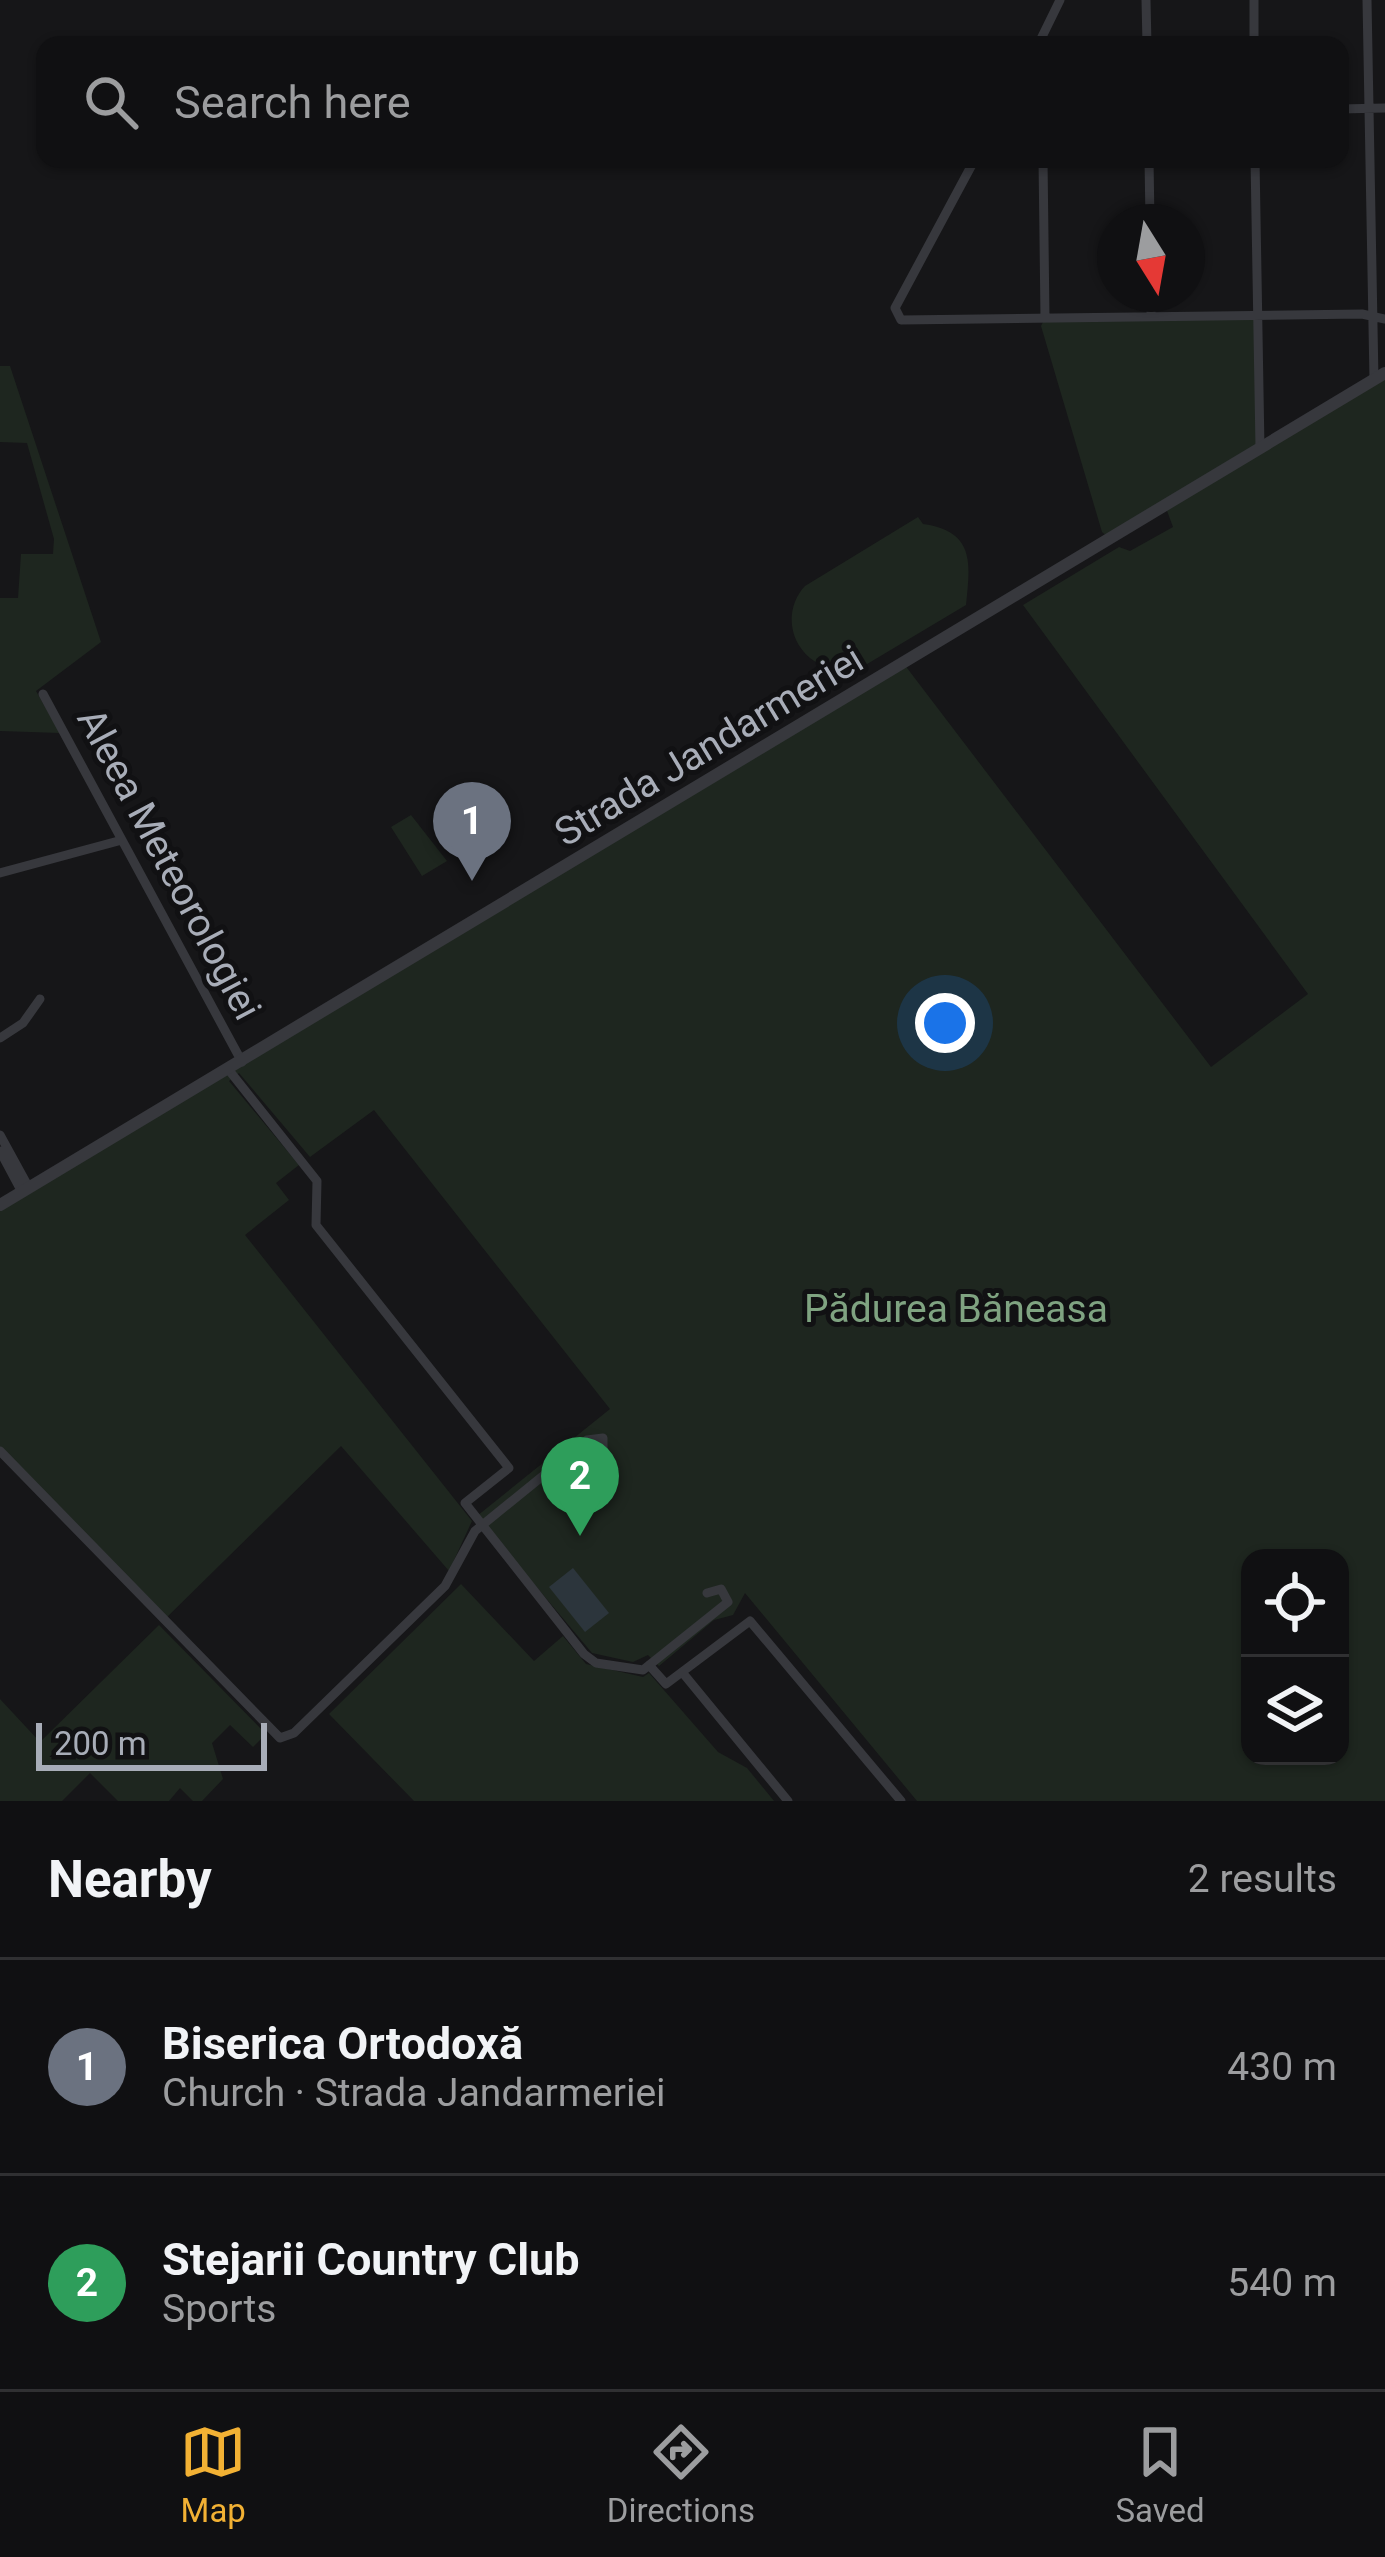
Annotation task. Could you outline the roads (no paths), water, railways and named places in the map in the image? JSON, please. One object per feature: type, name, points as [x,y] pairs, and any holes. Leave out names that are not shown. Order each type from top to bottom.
[{"type":"street","points":[[1043,36],[1060,0]]},
{"type":"street","points":[[1147,0],[1147,36]]},
{"type":"street","points":[[1254,0],[1254,36]]},
{"type":"street","points":[[1366,0],[1370,315],[1379,377]]},
{"type":"street","points":[[1349,109],[1385,108]]},
{"type":"street","points":[[970,168],[895,308],[901,320],[1370,315],[1385,319]]},
{"type":"street","points":[[1043,168],[1045,318]]},
{"type":"street","points":[[1149,168],[1150,204]]},
{"type":"street","points":[[1256,168],[1260,448]]},
{"type":"street","points":[[1151,312],[1151,317]]},
{"type":"street","name":"Strada Jandarmeriei","points":[[0,1205],[1379,377]]},
{"type":"street","name":"Aleea Meteorologiei","points":[[43,694],[242,1061]]},
{"type":"street","points":[[0,873],[122,840]]},
{"type":"street","points":[[0,1039],[23,1023],[40,999]]},
{"type":"street","points":[[228,1069],[317,1180],[316,1226],[509,1468],[465,1504],[588,1658],[636,1671],[649,1665],[727,1604],[724,1590],[707,1593]]},
{"type":"street","points":[[0,1135],[26,1190]]},
{"type":"street","points":[[0,1151],[26,1190]]},
{"type":"street","points":[[0,1451],[280,1738],[294,1733],[445,1586],[483,1524],[587,1440],[605,1441],[604,1455]]},
{"type":"street","points":[[649,1665],[666,1684],[744,1622],[753,1622],[901,1801]]},
{"type":"street","points":[[682,1672],[788,1801]]},
{"type":"place","name":"Biserica Ortodoxă","points":[[472,881]]},
{"type":"place","name":"Stejarii Country Club","points":[[580,1536]]},
{"type":"park label","name":"Pădurea Băneasa","points":[[956,1309]]}]
